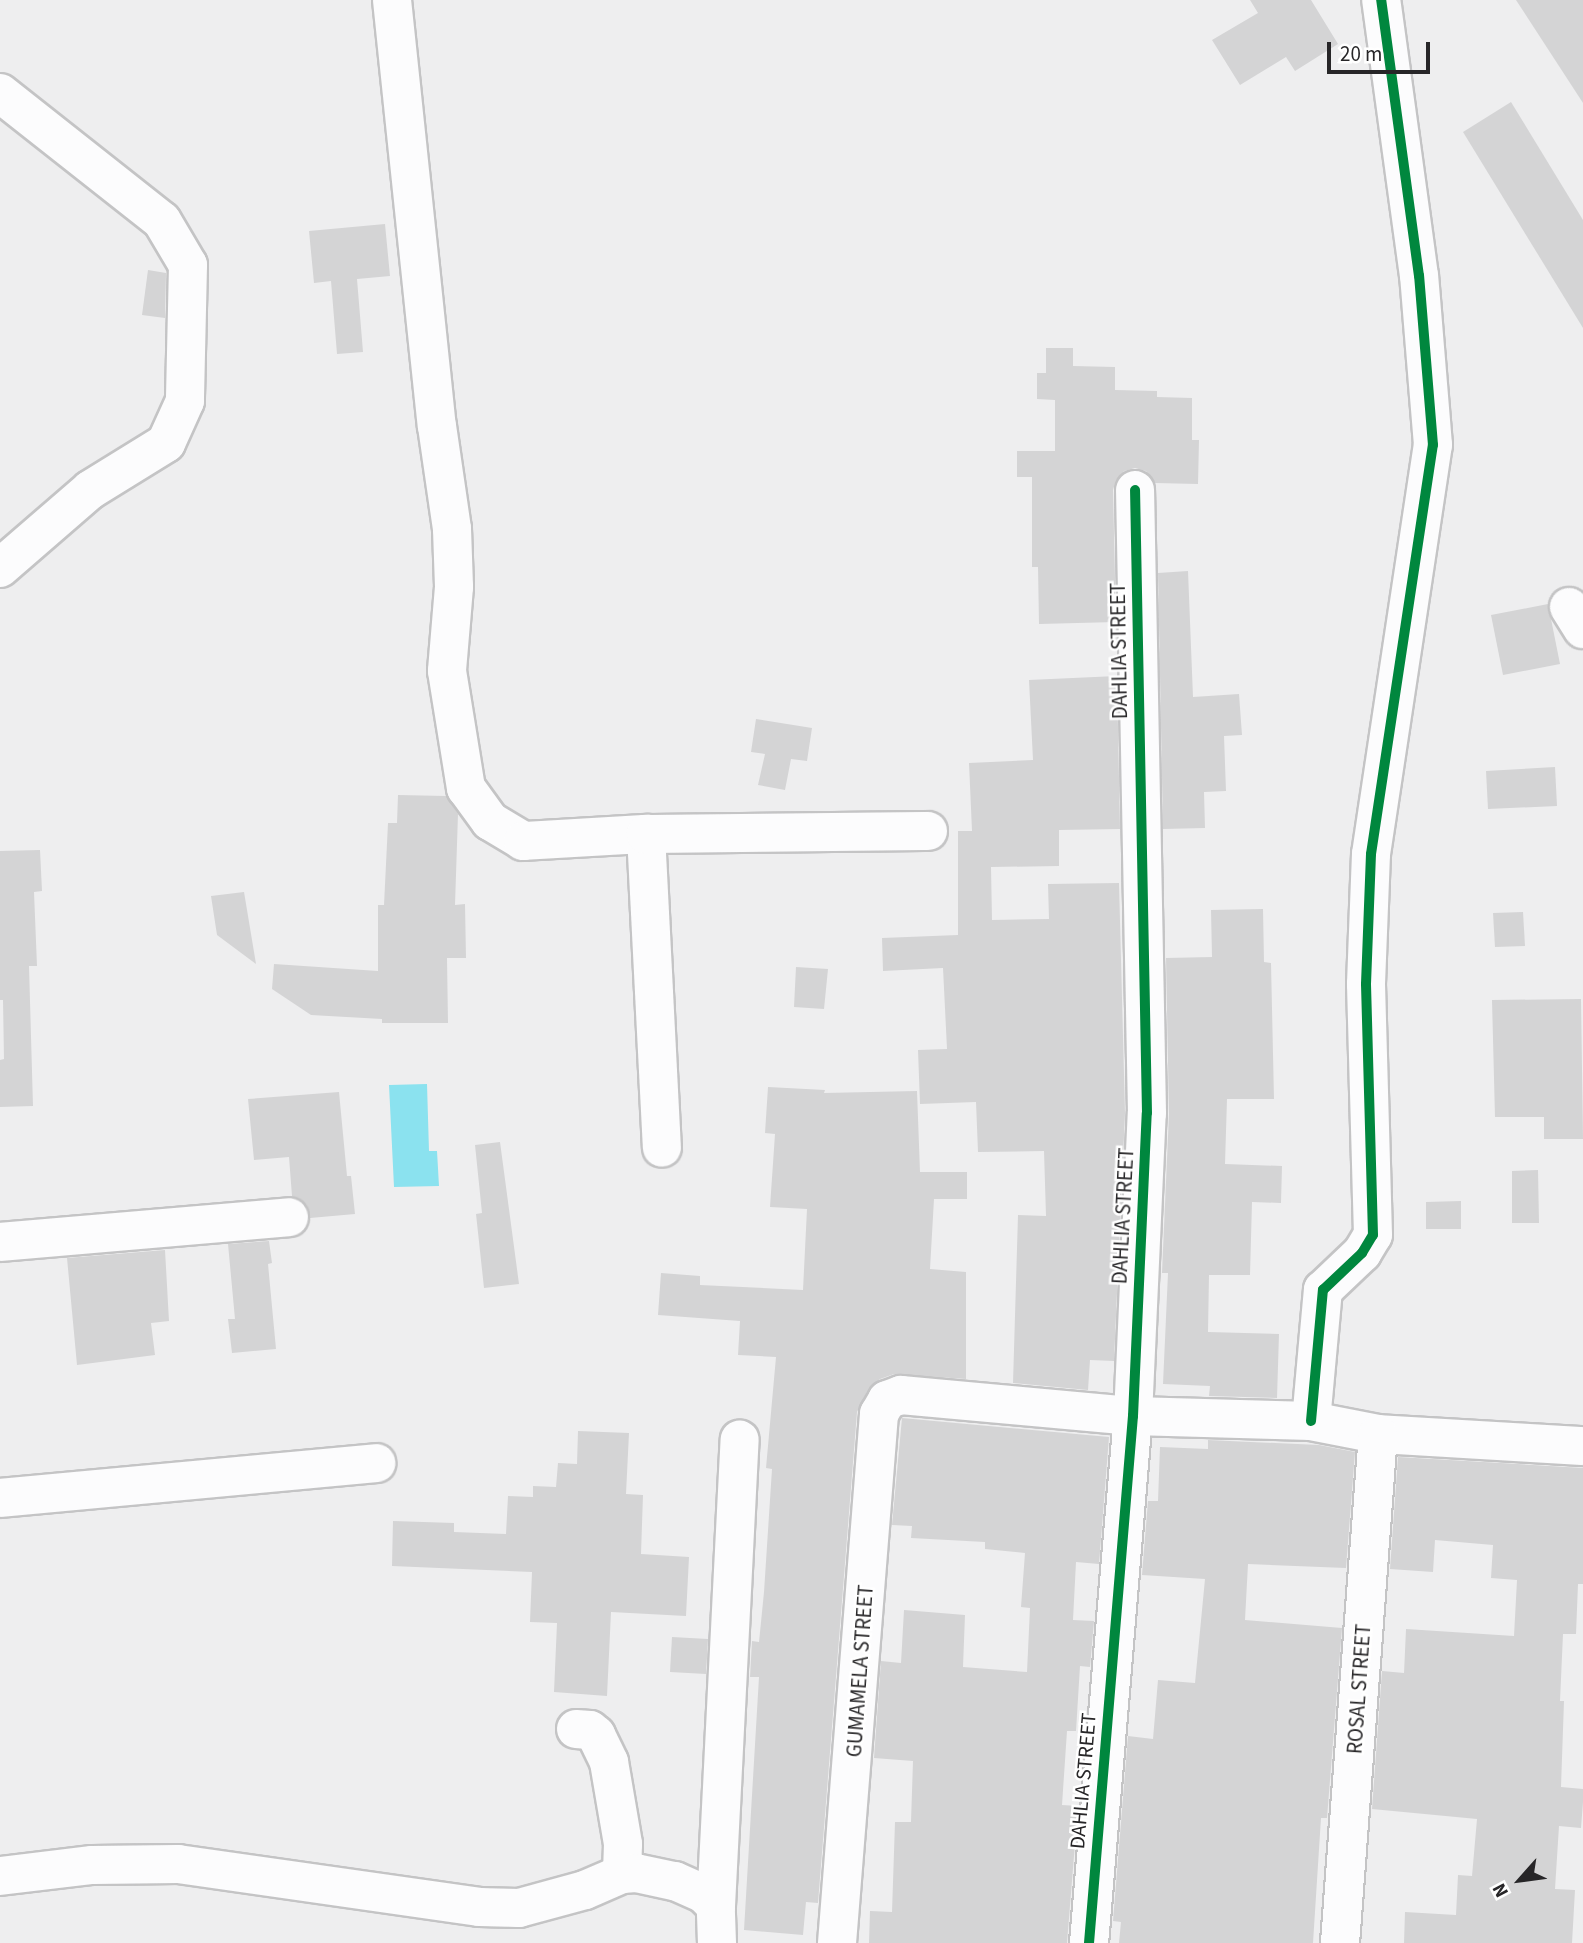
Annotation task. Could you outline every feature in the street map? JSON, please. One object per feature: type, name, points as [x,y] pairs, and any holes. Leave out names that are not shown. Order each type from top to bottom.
[{"type":"street","points":[[392,0],[437,426],[452,529],[454,587],[446,671],[466,788],[489,821],[523,841],[646,834],[929,831]]},
{"type":"street","points":[[1311,1421],[1323,1290],[1362,1253],[1373,1235],[1366,984],[1371,854],[1433,445],[1419,276],[1381,0]]},
{"type":"street","points":[[0,93],[162,221],[188,265],[185,401],[166,443],[90,490],[0,568]]},
{"type":"street","name":"DAHLIA STREET","points":[[1089,1943],[1133,1416],[1147,1113],[1135,490]]},
{"type":"street","points":[[646,834],[662,1148]]},
{"type":"street","points":[[0,1242],[289,1217]]},
{"type":"street","name":"GUMAMELA STREET","points":[[837,1943],[879,1414],[887,1400],[901,1395],[1133,1416]]},
{"type":"street","points":[[1133,1416],[1311,1421],[1378,1434],[1583,1446]]},
{"type":"street","name":"ROSAL STREET","points":[[1340,1943],[1378,1434]]},
{"type":"street","points":[[716,1925],[740,1440]]},
{"type":"street","points":[[0,1498],[376,1463]]},
{"type":"street","points":[[576,1729],[590,1730],[596,1735],[609,1762],[623,1844],[622,1874]]},
{"type":"street","points":[[0,1875],[92,1865],[178,1864],[479,1907],[519,1908],[585,1890],[622,1874],[636,1872],[675,1881],[704,1894],[716,1925]]},
{"type":"water","points":[[427,1084],[429,1151],[437,1151],[439,1186],[394,1187],[389,1085]]},
{"type":"building","points":[[1250,0],[1311,0],[1338,44],[1295,71],[1286,57],[1240,85],[1212,40],[1258,13]]},
{"type":"building","points":[[1516,0],[1583,0],[1583,103]]},
{"type":"building","points":[[1511,102],[1583,220],[1583,328],[1463,132]]},
{"type":"building","points":[[385,224],[390,276],[357,279],[363,352],[337,354],[331,281],[314,283],[309,231]]},
{"type":"building","points":[[148,270],[166,273],[165,318],[142,315]]},
{"type":"building","points":[[1046,348],[1073,348],[1073,366],[1115,367],[1115,390],[1157,391],[1157,397],[1192,398],[1192,440],[1199,440],[1198,484],[1155,483],[1146,471],[1135,468],[1124,471],[1116,480],[1113,490],[1116,622],[1039,624],[1038,567],[1032,567],[1032,477],[1017,477],[1017,451],[1055,451],[1055,400],[1037,399],[1037,373],[1046,373]]},
{"type":"building","points":[[1188,571],[1193,697],[1239,694],[1242,735],[1224,736],[1226,791],[1204,792],[1205,828],[1163,829],[1158,573]]},
{"type":"building","points":[[1548,604],[1560,664],[1503,675],[1491,615]]},
{"type":"building","points":[[1117,676],[1120,829],[1059,830],[1059,866],[991,867],[992,920],[1049,919],[1048,884],[1119,883],[1125,1113],[1114,1361],[1090,1360],[1088,1390],[1013,1383],[1018,1215],[1046,1216],[1044,1151],[978,1152],[976,1102],[920,1104],[918,1050],[947,1049],[943,968],[883,971],[882,938],[958,935],[958,831],[972,831],[969,763],[1033,760],[1029,680]]},
{"type":"building","points":[[756,719],[812,728],[807,761],[791,759],[785,790],[758,785],[765,754],[751,752]]},
{"type":"building","points":[[1555,767],[1557,806],[1488,809],[1486,771]]},
{"type":"building","points":[[398,795],[446,796],[458,814],[455,905],[465,904],[466,958],[447,958],[448,1023],[382,1023],[382,1019],[311,1015],[272,989],[274,964],[378,971],[378,905],[384,905],[388,823],[397,823]]},
{"type":"building","points":[[40,850],[42,891],[34,892],[37,966],[29,966],[33,1106],[0,1107],[0,1060],[4,1059],[3,1000],[0,1000],[0,851]]},
{"type":"building","points":[[244,892],[256,964],[217,935],[211,896]]},
{"type":"building","points":[[1263,909],[1264,962],[1271,963],[1274,1099],[1227,1099],[1225,1164],[1282,1166],[1281,1203],[1252,1202],[1250,1275],[1209,1275],[1208,1332],[1279,1334],[1277,1398],[1209,1396],[1210,1386],[1163,1384],[1168,1273],[1162,1273],[1169,1114],[1166,958],[1212,957],[1211,910]]},
{"type":"building","points":[[1523,912],[1525,946],[1495,947],[1493,913]]},
{"type":"building","points":[[796,967],[828,969],[824,1009],[794,1007]]},
{"type":"building","points":[[1581,999],[1583,1139],[1544,1139],[1544,1117],[1495,1117],[1492,1000]]},
{"type":"building","points":[[768,1087],[825,1090],[824,1093],[917,1091],[920,1172],[967,1172],[967,1199],[934,1199],[930,1269],[966,1272],[966,1379],[894,1374],[880,1379],[869,1388],[857,1412],[818,1903],[806,1902],[803,1935],[744,1930],[759,1677],[750,1677],[752,1641],[759,1642],[764,1592],[772,1469],[766,1468],[776,1357],[738,1355],[740,1321],[658,1315],[661,1273],[700,1276],[700,1285],[803,1290],[807,1209],[770,1207],[775,1134],[765,1133]]},
{"type":"building","points":[[339,1092],[347,1176],[351,1176],[355,1214],[310,1218],[306,1204],[292,1196],[289,1157],[254,1160],[248,1099]]},
{"type":"building","points":[[500,1142],[519,1284],[484,1288],[476,1214],[482,1213],[475,1145]]},
{"type":"building","points":[[1538,1170],[1539,1223],[1512,1223],[1512,1171]]},
{"type":"building","points":[[1461,1201],[1461,1229],[1426,1229],[1426,1202]]},
{"type":"building","points":[[269,1241],[272,1263],[268,1264],[276,1349],[232,1353],[228,1319],[235,1319],[228,1244]]},
{"type":"building","points":[[165,1250],[169,1321],[151,1323],[155,1355],[77,1365],[67,1258]]},
{"type":"building","points":[[902,1418],[1109,1437],[1099,1564],[1076,1562],[1073,1620],[1094,1621],[1090,1667],[1080,1666],[1076,1731],[1067,1731],[1062,1805],[1078,1806],[1067,1943],[869,1943],[870,1911],[892,1912],[895,1822],[911,1822],[913,1761],[874,1758],[881,1661],[901,1663],[904,1610],[965,1615],[963,1667],[1027,1672],[1030,1608],[1021,1607],[1025,1553],[985,1549],[985,1542],[911,1538],[912,1526],[892,1525]]},
{"type":"building","points":[[578,1431],[629,1433],[626,1494],[643,1495],[641,1554],[689,1557],[686,1616],[611,1612],[607,1696],[554,1692],[557,1623],[530,1622],[532,1572],[392,1566],[393,1521],[454,1523],[454,1532],[506,1534],[508,1496],[533,1497],[533,1486],[556,1487],[558,1463],[577,1464]]},
{"type":"building","points":[[1208,1440],[1319,1445],[1355,1452],[1346,1568],[1248,1564],[1245,1620],[1342,1628],[1327,1818],[1321,1818],[1313,1943],[1119,1943],[1121,1922],[1113,1921],[1128,1736],[1153,1739],[1158,1680],[1195,1683],[1205,1579],[1142,1575],[1148,1501],[1158,1501],[1160,1447],[1208,1449]]},
{"type":"building","points":[[1398,1457],[1583,1468],[1583,1584],[1578,1584],[1576,1634],[1563,1634],[1560,1701],[1564,1701],[1561,1787],[1583,1789],[1583,1802],[1581,1828],[1559,1826],[1555,1889],[1575,1890],[1572,1943],[1404,1943],[1405,1912],[1456,1915],[1458,1875],[1472,1876],[1477,1819],[1372,1809],[1382,1671],[1404,1673],[1406,1629],[1514,1636],[1517,1580],[1491,1578],[1493,1545],[1435,1540],[1433,1572],[1390,1569]]},
{"type":"building","points":[[672,1637],[708,1639],[706,1674],[670,1672]]},
{"type":"cycle path","points":[[1311,1421],[1323,1290],[1362,1253],[1373,1235],[1366,984],[1371,854],[1433,445],[1419,276],[1381,0]]},
{"type":"cycle path","points":[[1089,1943],[1133,1416],[1147,1113],[1135,490]]}]
